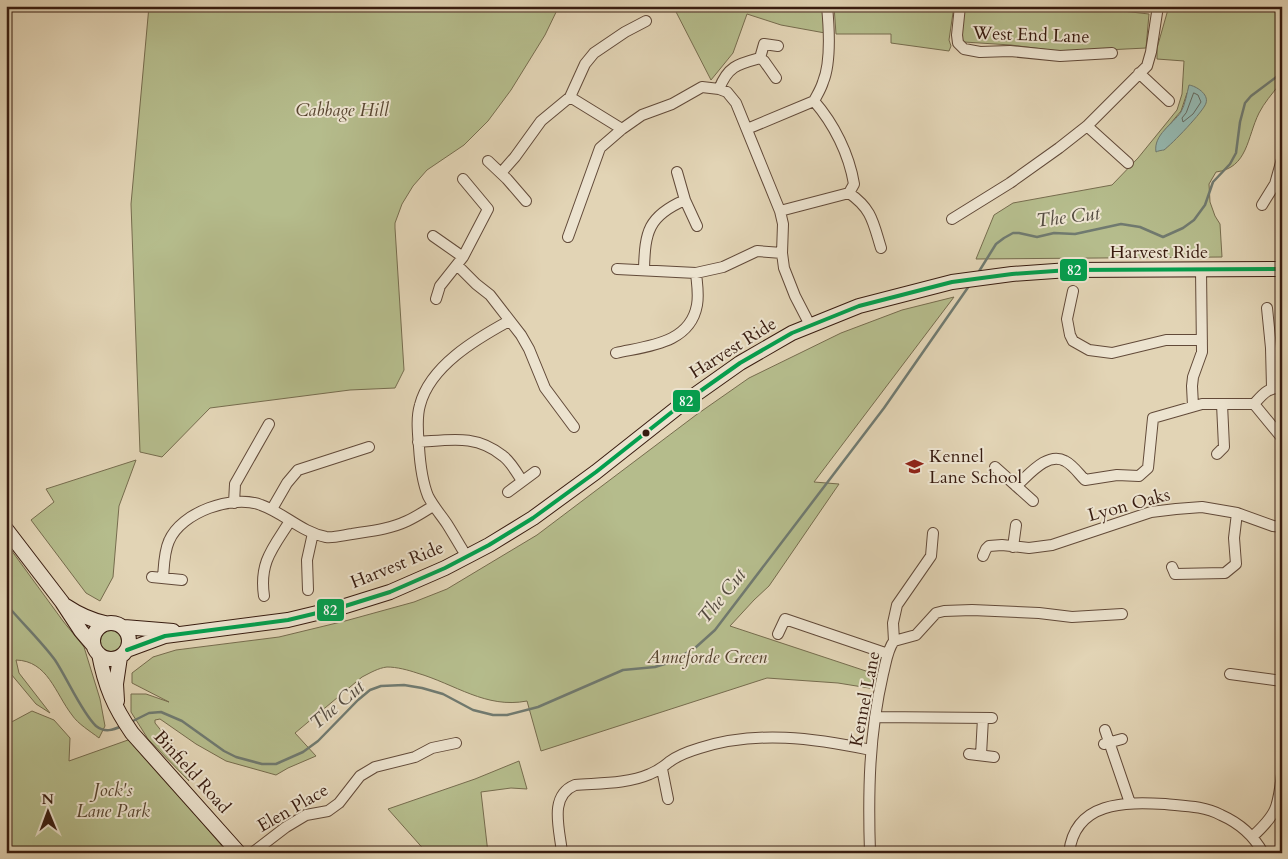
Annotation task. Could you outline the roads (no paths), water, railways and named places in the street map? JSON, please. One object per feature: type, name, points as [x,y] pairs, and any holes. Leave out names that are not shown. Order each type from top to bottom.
[{"type":"street","points":[[747,129],[814,100],[824,81],[826,70],[829,32],[827,6]]},
{"type":"street","name":"West End Lane","points":[[960,6],[957,36],[958,43],[964,49],[980,52],[1010,51],[1060,56],[1112,53]]},
{"type":"street","points":[[952,219],[1010,183],[1059,148],[1087,126],[1147,66],[1151,52],[1157,6]]},
{"type":"street","points":[[501,173],[541,121],[570,97],[585,64],[594,53],[625,32],[646,21]]},
{"type":"street","points":[[760,58],[764,44],[778,46]]},
{"type":"street","points":[[760,58],[776,78]]},
{"type":"street","points":[[720,88],[724,78],[733,66],[760,58]]},
{"type":"street","points":[[1139,73],[1169,101]]},
{"type":"street","points":[[568,236],[600,148],[642,115],[672,104],[702,87],[720,88],[736,103],[780,211],[783,224],[782,253],[784,268],[810,325]]},
{"type":"street","points":[[570,97],[622,130]]},
{"type":"street","points":[[780,211],[848,193],[854,184],[851,166],[830,120],[814,100]]},
{"type":"street","points":[[1087,126],[1128,163]]},
{"type":"street","points":[[1262,205],[1275,184],[1282,159]]},
{"type":"street","points":[[488,160],[526,201]]},
{"type":"street","points":[[677,172],[685,200],[697,226]]},
{"type":"street","points":[[436,299],[440,286],[460,261],[489,209],[464,179]]},
{"type":"street","points":[[848,193],[862,202],[871,215],[881,248]]},
{"type":"street","points":[[644,269],[644,246],[649,227],[666,210],[685,200]]},
{"type":"street","points":[[433,236],[460,261],[476,284],[490,295],[521,335],[529,349],[545,388],[574,428]]},
{"type":"street","points":[[618,269],[696,273],[723,267],[757,251],[782,253]]},
{"type":"street","name":"Harvest Ride","points":[[124,653],[165,636],[288,620],[342,607],[390,592],[467,557],[516,529],[562,498],[668,414],[721,375],[775,342],[810,325],[859,306],[907,292],[970,278],[1012,274],[1069,270],[1282,269]]},
{"type":"street","points":[[1194,406],[1193,377],[1202,352],[1201,270]]},
{"type":"street","points":[[616,353],[661,344],[682,332],[696,308],[698,294],[696,273]]},
{"type":"street","points":[[1073,291],[1067,319],[1070,335],[1073,341],[1089,350],[1112,353],[1166,340],[1202,340]]},
{"type":"street","points":[[1016,486],[1047,460],[1060,459],[1066,462],[1086,480],[1117,475],[1139,476],[1148,468],[1153,418],[1194,406],[1254,404],[1263,394],[1277,388],[1267,308]]},
{"type":"street","points":[[467,557],[434,506],[423,479],[418,442],[418,415],[420,404],[432,381],[450,361],[470,344],[509,321]]},
{"type":"street","points":[[1218,454],[1224,447],[1222,404]]},
{"type":"street","points":[[1254,404],[1282,438]]},
{"type":"street","points":[[234,503],[235,484],[269,424]]},
{"type":"street","points":[[418,442],[465,439],[484,445],[504,457],[522,481]]},
{"type":"street","points":[[272,509],[287,483],[298,470],[369,447]]},
{"type":"street","points":[[995,468],[1033,501]]},
{"type":"street","points":[[508,492],[535,472]]},
{"type":"street","points":[[182,580],[157,577],[169,541],[179,526],[188,518],[203,511],[234,503],[251,502],[272,509],[312,533],[332,537],[384,529],[407,522],[434,506]]},
{"type":"street","name":"Lyon Oaks","points":[[983,556],[989,546],[1029,548],[1052,545],[1151,512],[1176,508],[1202,507],[1237,513],[1273,526],[1282,527]]},
{"type":"street","points":[[1172,567],[1174,574],[1225,573],[1236,564],[1234,538],[1237,513]]},
{"type":"street","points":[[264,596],[262,582],[266,559],[290,521]]},
{"type":"street","points":[[1013,547],[1016,524]]},
{"type":"street","name":"Binfield Road","points":[[6,529],[96,649],[110,697],[132,733],[239,853]]},
{"type":"street","points":[[308,590],[308,560],[312,533]]},
{"type":"street","points":[[894,641],[893,623],[896,605],[931,556],[934,533]]},
{"type":"street","name":"Binfield Road","points":[[62,602],[78,613],[97,622],[105,623]]},
{"type":"street","name":"Kennel Lane","points":[[870,853],[868,796],[870,750],[888,654],[894,641],[916,635],[936,613],[944,611],[972,610],[1039,613],[1072,617],[1122,614]]},
{"type":"street","points":[[778,634],[785,618],[888,654]]},
{"type":"street","points":[[115,622],[124,627],[130,638],[124,653],[109,659],[96,649],[94,634],[96,629],[105,623],[115,622]]},
{"type":"street","name":"Harvest Ride","points":[[124,627],[199,631]]},
{"type":"street","name":"Binfield Road","points":[[119,714],[116,693],[124,653]]},
{"type":"street","points":[[1230,674],[1282,681]]},
{"type":"street","points":[[875,717],[987,718],[981,755]]},
{"type":"street","points":[[1105,730],[1106,743],[1130,803]]},
{"type":"street","points":[[562,853],[557,807],[560,797],[574,785],[636,779],[662,769],[669,762],[689,752],[717,743],[749,738],[798,737],[870,750]]},
{"type":"street","points":[[1106,743],[1122,739]]},
{"type":"street","name":"Elen Place","points":[[252,853],[286,827],[306,815],[328,811],[339,803],[360,776],[374,767],[415,757],[432,748],[456,743]]},
{"type":"street","points":[[968,754],[994,757]]},
{"type":"street","points":[[662,769],[668,798]]},
{"type":"street","points":[[1252,837],[1268,822],[1275,812],[1279,801],[1282,774]]},
{"type":"street","points":[[1069,853],[1074,833],[1085,819],[1106,807],[1130,803],[1204,808],[1230,819],[1252,837],[1263,853]]},
{"type":"water","points":[[1189,85],[1204,94],[1206,103],[1194,120],[1173,142],[1164,150],[1156,152],[1160,135],[1181,112]]},
{"type":"waterway","name":"The Cut","points":[[1279,6],[1282,12]]},
{"type":"waterway","name":"The Cut","points":[[978,273],[996,244],[1013,233],[1037,237],[1054,233],[1075,234],[1121,224],[1140,227],[1163,237],[1183,228],[1194,220],[1205,205],[1213,182],[1230,164],[1236,153],[1240,122],[1245,103],[1251,96],[1279,75],[1282,64]]},
{"type":"waterway","name":"The Cut","points":[[131,722],[149,713],[161,712],[182,721],[224,751],[236,757],[262,764],[276,764],[303,752],[318,741],[358,700],[370,690],[381,686],[404,685],[422,688],[443,694],[473,710],[493,715],[507,715],[538,707],[623,670],[655,667],[671,662],[695,648],[715,630],[884,408],[969,286]]},
{"type":"waterway","name":"The Cut","points":[[6,604],[55,660],[80,704],[96,726],[106,730],[122,726]]},
{"type":"place","name":"Kennel Lane School","points":[[915,466]]},
{"type":"park label","name":"Cabbage Hill","points":[[342,110]]},
{"type":"park label","name":"Anneforde Green","points":[[707,657]]},
{"type":"park label","name":"Jock's Lane Park","points":[[113,800]]}]
